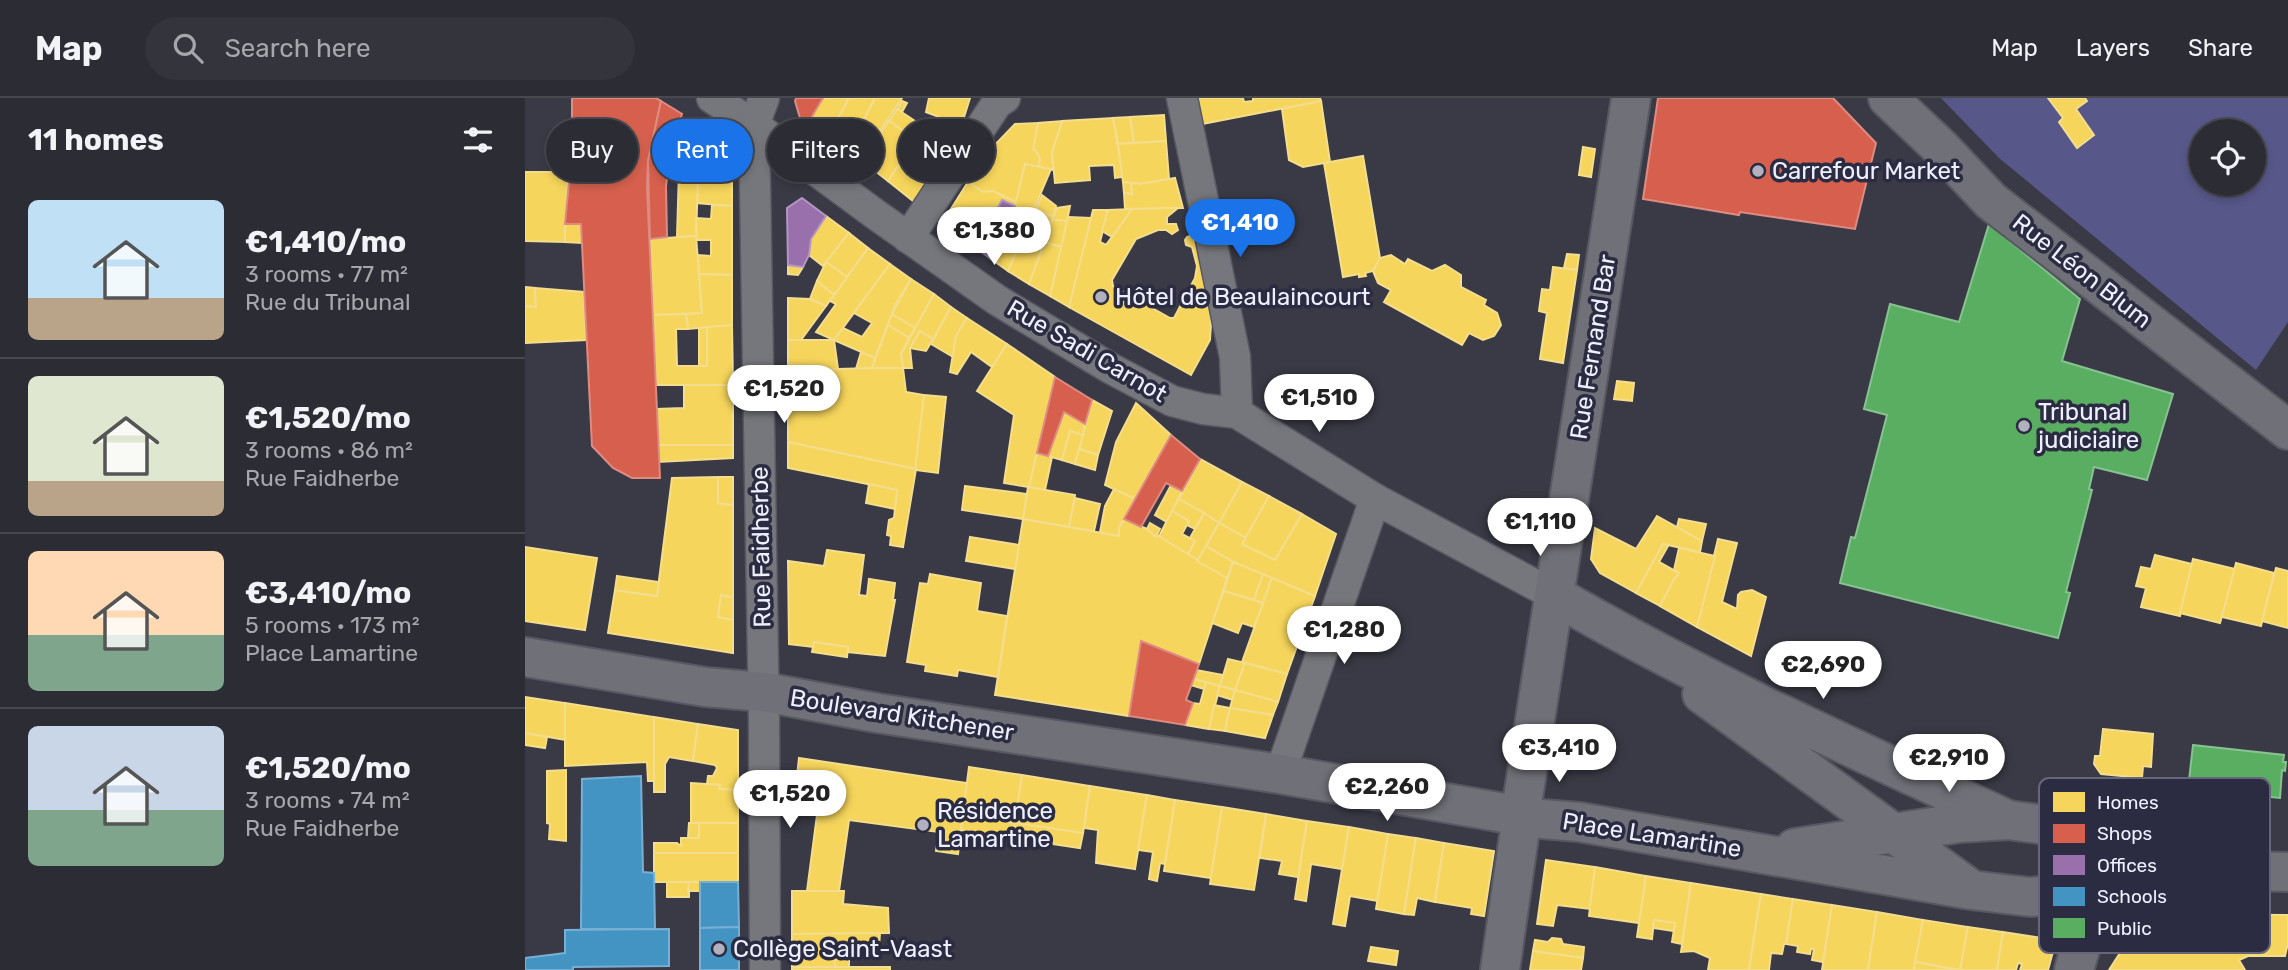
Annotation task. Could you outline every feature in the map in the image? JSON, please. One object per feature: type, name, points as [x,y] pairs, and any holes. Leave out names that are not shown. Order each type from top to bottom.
[{"type":"street","name":"Rue Sadi Carnot","points":[[712,98],[759,111],[908,238],[997,300],[1110,368],[1172,401],[1203,409],[1237,413],[1375,499]]},
{"type":"street","points":[[908,238],[997,103],[1005,98]]},
{"type":"street","name":"Rue Fernand Bar","points":[[1554,595],[1631,98]]},
{"type":"street","name":"Rue Léon Blum","points":[[1888,98],[1940,147],[1991,201],[2288,430]]},
{"type":"street","points":[[1183,105],[1235,357],[1237,413]]},
{"type":"street","name":"Rue Faidherbe","points":[[759,111],[765,970]]},
{"type":"street","points":[[1280,774],[1375,499],[1554,595],[1615,631]]},
{"type":"street","points":[[1500,970],[1554,595]]},
{"type":"street","name":"Place Lamartine","points":[[1615,631],[1820,732],[2008,820]]},
{"type":"street","name":"Place Lamartine","points":[[1615,631],[1971,890]]},
{"type":"street","name":"Boulevard Kitchener","points":[[525,657],[1280,774]]},
{"type":"street","name":"Place Lamartine","points":[[1280,774],[1522,817],[1579,822],[1971,890],[2039,896]]},
{"type":"street","name":"Place Lamartine","points":[[1763,853],[1959,823],[2008,820],[2039,824]]},
{"type":"street","points":[[2270,872],[2288,872]]},
{"type":"street","points":[[2074,970],[2079,953]]},
{"type":"shaded area","points":[[1941,98],[2288,98],[2288,322],[2256,370],[1999,158]]},
{"type":"building: Homes","points":[[823,98],[849,98],[838,119],[810,119]]},
{"type":"building: Homes","points":[[849,98],[875,98],[864,119],[838,119]]},
{"type":"building: Homes","points":[[875,98],[902,98],[884,125],[884,119],[864,119]]},
{"type":"building: Homes","points":[[929,98],[970,98],[963,119],[939,119],[926,112]]},
{"type":"building: Homes","points":[[1195,98],[1243,98],[1244,102],[1253,101],[1253,98],[1320,98],[1321,101],[1202,124]]},
{"type":"building: Homes","points":[[2048,98],[2085,98],[2087,101],[2076,109],[2094,135],[2077,148],[2059,122],[2063,118]]},
{"type":"building: Homes","points":[[902,101],[907,103],[902,112],[897,109]]},
{"type":"building: Homes","points":[[1321,101],[1330,162],[1303,167],[1289,160],[1282,109]]},
{"type":"building: Homes","points":[[897,109],[912,119],[898,119],[898,127],[889,121]]},
{"type":"building: Homes","points":[[1164,115],[1166,141],[1134,143],[1130,117]]},
{"type":"building: Homes","points":[[1130,117],[1134,143],[1118,144],[1113,118]]},
{"type":"building: Homes","points":[[1113,118],[1123,177],[1115,178],[1114,165],[1089,166],[1090,180],[1055,183],[1052,152],[1062,121]]},
{"type":"building: Homes","points":[[889,121],[898,127],[898,165],[888,181],[884,178],[884,128]]},
{"type":"building: Homes","points":[[1062,121],[1052,152],[1053,170],[1038,167],[1040,159],[1033,150],[1038,123]]},
{"type":"building: Homes","points":[[1038,123],[1033,150],[1040,159],[1038,167],[1025,164],[1016,202],[993,191],[983,192],[968,182],[995,182],[995,145],[1015,124]]},
{"type":"building: Homes","points":[[1166,141],[1169,179],[1140,184],[1123,182],[1118,144]]},
{"type":"building: Homes","points":[[1583,147],[1595,149],[1591,177],[1579,175]]},
{"type":"building: Homes","points":[[1363,156],[1380,258],[1373,271],[1365,273],[1366,276],[1359,277],[1359,274],[1343,277],[1324,163]]},
{"type":"building: Homes","points":[[1025,164],[1051,169],[1008,271],[991,259],[1012,218]]},
{"type":"building: Homes","points":[[898,166],[898,182],[932,182],[919,202],[913,201],[888,181]]},
{"type":"building: Homes","points":[[525,172],[546,172],[546,182],[568,182],[565,242],[525,241]]},
{"type":"building: Homes","points":[[1175,178],[1183,208],[1125,209],[1124,193],[1132,194],[1131,183]]},
{"type":"building: Homes","points":[[679,182],[698,182],[696,236],[677,237]]},
{"type":"building: Homes","points":[[698,182],[732,182],[732,206],[696,203]]},
{"type":"building: Homes","points":[[968,182],[983,192],[993,191],[1016,202],[1015,206],[1002,200],[976,248],[947,227],[944,220]]},
{"type":"building: Homes","points":[[1123,182],[1131,183],[1132,194],[1124,193]]},
{"type":"building: Homes","points":[[1042,195],[1056,206],[1053,217],[1036,209]]},
{"type":"building: Homes","points":[[712,205],[732,206],[732,275],[699,274],[698,255],[711,256],[711,240],[697,240],[696,218],[711,219]]},
{"type":"building: Homes","points":[[1070,206],[1067,221],[1052,220],[1057,208]]},
{"type":"building: Homes","name":"Hôtel de Beaulaincourt","points":[[1178,208],[1167,217],[1167,224],[1176,224],[1178,230],[1172,234],[1166,230],[1158,230],[1136,239],[1112,280],[1113,286],[1174,318],[1195,278],[1197,266],[1192,247],[1186,245],[1185,240],[1192,235],[1197,240],[1212,308],[1210,340],[1191,375],[1069,307],[1093,210],[1108,210],[1100,242],[1106,245],[1132,209]]},
{"type":"building: Homes","points":[[1132,209],[1112,237],[1102,231],[1108,210]]},
{"type":"building: Homes","points":[[1045,213],[1053,217],[1029,284],[1008,271],[1033,216],[1042,219]]},
{"type":"building: Homes","points":[[826,216],[849,233],[823,266],[809,255],[811,239]]},
{"type":"building: Homes","points":[[1068,217],[1091,218],[1069,307],[1050,296]]},
{"type":"building: Homes","points":[[1052,220],[1067,221],[1061,247],[1045,242]]},
{"type":"building: Homes","points":[[565,224],[581,224],[582,243],[565,242]]},
{"type":"building: Homes","points":[[849,233],[868,248],[847,277],[826,262]]},
{"type":"building: Homes","points":[[696,236],[702,313],[653,315],[650,239]]},
{"type":"building: Homes","points":[[1045,242],[1061,247],[1050,296],[1029,284]]},
{"type":"building: Homes","points":[[868,248],[890,264],[834,340],[816,332],[836,304],[830,301]]},
{"type":"building: Homes","points":[[1567,254],[1579,255],[1577,270],[1564,268]]},
{"type":"building: Homes","points":[[1391,255],[1405,264],[1408,259],[1432,271],[1445,265],[1461,275],[1461,287],[1486,300],[1484,305],[1497,313],[1501,325],[1494,336],[1483,340],[1469,333],[1462,345],[1384,302],[1391,290],[1378,283],[1373,271],[1380,258]]},
{"type":"building: Homes","points":[[826,262],[847,277],[834,295],[817,281]]},
{"type":"building: Homes","points":[[890,264],[911,279],[895,305],[875,358],[834,340],[843,328],[862,337],[872,323],[854,313]]},
{"type":"building: Homes","points":[[788,265],[803,267],[798,275],[788,274]]},
{"type":"building: Homes","points":[[1553,267],[1577,270],[1563,363],[1540,359],[1547,313],[1539,311],[1542,289],[1550,290]]},
{"type":"building: Homes","points":[[699,274],[732,275],[732,325],[688,329],[686,314],[702,313]]},
{"type":"building: Homes","points":[[911,279],[934,294],[915,328],[892,314]]},
{"type":"building: Homes","points":[[817,281],[834,295],[826,306],[810,299]]},
{"type":"building: Homes","points":[[525,287],[535,288],[536,307],[525,306]]},
{"type":"building: Homes","points":[[535,288],[584,292],[586,340],[525,343],[525,306],[536,307]]},
{"type":"building: Homes","points":[[934,294],[951,307],[933,339],[920,331],[910,348],[912,368],[903,368],[901,354]]},
{"type":"building: Homes","points":[[788,298],[810,299],[826,306],[801,340],[788,340]]},
{"type":"building: Homes","points":[[951,307],[967,318],[956,336],[953,357],[931,344]]},
{"type":"building: Homes","points":[[686,314],[688,329],[676,329],[677,366],[707,366],[707,327],[732,325],[733,385],[656,385],[653,315]]},
{"type":"building: Homes","points":[[892,314],[915,328],[909,338],[888,325]]},
{"type":"building: Homes","points":[[967,318],[1007,344],[992,367],[971,352],[957,374],[950,372],[956,336]]},
{"type":"building: Homes","points":[[888,325],[909,338],[901,354],[903,368],[872,368]]},
{"type":"building: Homes","points":[[707,327],[707,366],[699,365],[699,328]]},
{"type":"building: Homes","points":[[920,331],[933,339],[926,351],[910,348]]},
{"type":"building: Homes","points":[[788,340],[834,340],[838,369],[788,375]]},
{"type":"building: Homes","points":[[1007,344],[1055,377],[1029,487],[1004,483],[1014,415],[977,391]]},
{"type":"building: Homes","points":[[861,352],[875,358],[872,368],[856,369]]},
{"type":"building: Homes","points":[[903,368],[906,392],[924,395],[916,469],[788,442],[788,375],[838,369]]},
{"type":"building: Homes","points":[[1617,381],[1634,383],[1632,401],[1614,399]]},
{"type":"building: Homes","points":[[684,385],[733,385],[733,445],[658,445],[657,409],[684,408]]},
{"type":"building: Homes","points":[[924,395],[946,397],[938,473],[915,470]]},
{"type":"building: Homes","points":[[1092,400],[1112,411],[1098,455],[1079,449]]},
{"type":"building: Homes","points":[[1136,403],[1171,435],[1135,499],[1105,485],[1116,442]]},
{"type":"building: Homes","points":[[1064,412],[1085,424],[1083,435],[1070,431],[1062,460],[1048,456]]},
{"type":"building: Homes","points":[[1070,431],[1083,435],[1075,464],[1062,460]]},
{"type":"building: Homes","points":[[788,442],[916,469],[903,547],[890,545],[891,536],[887,535],[889,520],[894,518],[897,490],[788,468]]},
{"type":"building: Homes","points":[[658,445],[733,445],[733,458],[658,462]]},
{"type":"building: Homes","points":[[1079,449],[1098,455],[1095,470],[1075,464]]},
{"type":"building: Homes","points":[[1037,453],[1052,457],[1045,490],[1029,487]]},
{"type":"building: Homes","points":[[1200,459],[1242,482],[1219,523],[1179,499]]},
{"type":"building: Homes","points":[[718,477],[718,503],[733,505],[733,598],[721,595],[718,617],[733,620],[733,653],[608,633],[615,590],[657,596],[672,478]]},
{"type":"building: Homes","points":[[718,477],[733,477],[733,505],[718,503]]},
{"type":"building: Homes","points":[[1242,482],[1269,496],[1246,538],[1219,523]]},
{"type":"building: Homes","points":[[869,484],[897,490],[895,509],[866,503]]},
{"type":"building: Homes","points":[[1171,485],[1182,491],[1167,522],[1155,515]]},
{"type":"building: Homes","points":[[965,486],[1027,494],[1023,519],[962,510]]},
{"type":"building: Homes","points":[[1028,487],[1075,495],[1069,527],[1023,519]]},
{"type":"building: Homes","points":[[1114,489],[1135,499],[1119,528],[1119,536],[1100,532],[1105,506]]},
{"type":"building: Homes","points":[[1269,496],[1302,514],[1275,560],[1242,544]]},
{"type":"building: Homes","points":[[1075,498],[1100,504],[1094,531],[1069,527]]},
{"type":"building: Homes","points":[[1179,499],[1204,513],[1195,529],[1187,525],[1189,521],[1172,511]]},
{"type":"building: Homes","points":[[1172,511],[1189,521],[1182,534],[1195,541],[1188,555],[1158,538]]},
{"type":"building: Homes","points":[[1204,513],[1219,523],[1197,561],[1188,555],[1195,541],[1190,538]]},
{"type":"building: Homes","points":[[1302,514],[1336,534],[1315,596],[1233,562],[1206,546],[1219,523],[1246,538],[1242,544],[1275,560]]},
{"type":"building: Homes","points":[[1657,516],[1702,541],[1700,552],[1663,544],[1636,593],[1600,573],[1591,559],[1595,528],[1636,549]]},
{"type":"building: Homes","points":[[1023,519],[1119,536],[1119,528],[1124,519],[1147,529],[1227,578],[1199,664],[1141,641],[1129,716],[995,695]]},
{"type":"building: Homes","points":[[1679,519],[1706,524],[1702,541],[1677,527]]},
{"type":"building: Homes","points":[[1150,523],[1160,529],[1156,537],[1147,529]]},
{"type":"building: Homes","points":[[970,537],[1019,545],[1015,569],[966,561]]},
{"type":"building: Homes","points":[[1718,539],[1737,543],[1722,602],[1737,609],[1738,595],[1741,592],[1752,590],[1766,597],[1751,656],[1697,627]]},
{"type":"building: Homes","points":[[1663,544],[1668,546],[1659,562],[1679,573],[1660,606],[1636,593]]},
{"type":"building: Homes","points":[[1206,546],[1233,562],[1227,578],[1197,561]]},
{"type":"building: Homes","points":[[525,547],[597,558],[585,630],[525,621]]},
{"type":"building: Homes","points":[[1679,548],[1715,556],[1697,627],[1660,606],[1679,573],[1674,570]]},
{"type":"building: Homes","points":[[827,550],[864,555],[859,595],[867,596],[869,579],[895,583],[895,600],[885,656],[848,652],[848,647],[814,642],[813,647],[789,644],[788,561],[824,566]]},
{"type":"building: Homes","points":[[2155,555],[2192,564],[2180,616],[2141,607],[2146,588],[2136,586],[2141,567],[2151,569]]},
{"type":"building: Homes","points":[[2193,559],[2235,569],[2220,623],[2180,613]]},
{"type":"building: Homes","points":[[1233,562],[1263,574],[1254,600],[1224,591]]},
{"type":"building: Homes","points":[[2236,563],[2274,573],[2261,626],[2222,617]]},
{"type":"building: Homes","points":[[2276,568],[2288,571],[2288,628],[2262,621]]},
{"type":"building: Homes","points":[[930,574],[981,583],[977,611],[1007,616],[998,677],[958,670],[957,676],[925,671],[926,665],[907,662],[920,583],[928,584]]},
{"type":"building: Homes","points":[[1263,574],[1272,578],[1263,603],[1254,600]]},
{"type":"building: Homes","points":[[617,576],[659,582],[657,596],[615,590]]},
{"type":"building: Homes","points":[[1272,578],[1315,596],[1287,674],[1242,662]]},
{"type":"building: Homes","points":[[1224,591],[1263,603],[1254,627],[1242,623],[1238,633],[1212,623]]},
{"type":"building: Homes","points":[[721,595],[733,598],[733,620],[718,617]]},
{"type":"building: Homes","points":[[814,642],[848,647],[847,657],[812,652]]},
{"type":"building: Homes","points":[[1228,659],[1245,663],[1235,690],[1220,686]]},
{"type":"building: Homes","points":[[1245,663],[1287,674],[1278,702],[1235,690]]},
{"type":"building: Homes","points":[[1196,670],[1223,675],[1220,686],[1193,679]]},
{"type":"building: Homes","points":[[1193,679],[1206,682],[1204,689],[1191,685]]},
{"type":"building: Homes","points":[[1206,682],[1220,686],[1209,729],[1185,725],[1193,703],[1200,704]]},
{"type":"building: Homes","points":[[1220,686],[1235,690],[1233,700],[1217,695]]},
{"type":"building: Homes","points":[[1235,690],[1278,702],[1273,715],[1230,708]]},
{"type":"building: Homes","points":[[525,697],[565,703],[566,740],[525,733]]},
{"type":"building: Homes","points":[[565,703],[654,717],[654,781],[648,781],[647,762],[565,766]]},
{"type":"building: Homes","points":[[1214,705],[1230,708],[1225,731],[1209,729]]},
{"type":"building: Homes","points":[[1230,708],[1273,715],[1265,738],[1225,731]]},
{"type":"building: Homes","points":[[654,717],[698,724],[693,761],[669,757],[665,764],[665,792],[654,792]]},
{"type":"building: Homes","points":[[698,724],[738,730],[738,790],[719,789],[720,785],[707,784],[708,776],[713,776],[717,768],[715,765],[693,761]]},
{"type":"building: Homes","points":[[2103,729],[2153,734],[2151,767],[2143,766],[2142,778],[2101,774],[2094,764],[2095,756],[2100,756]]},
{"type":"building: Homes","points":[[525,733],[547,737],[545,748],[525,745]]},
{"type":"building: Homes","name":"Résidence Lamartine","points":[[799,758],[967,783],[958,854],[936,851],[939,832],[849,820],[839,891],[807,891],[817,815],[793,811]]},
{"type":"building: Homes","points":[[969,767],[1022,775],[1015,823],[963,814]]},
{"type":"building: Homes","points":[[566,770],[566,841],[549,839],[547,771]]},
{"type":"building: Homes","points":[[1022,775],[1090,786],[1083,833],[1015,823]]},
{"type":"building: Homes","points":[[691,783],[720,785],[719,789],[738,790],[738,823],[691,823]]},
{"type":"building: Homes","points":[[1090,786],[1147,795],[1135,869],[1096,863],[1098,830],[1084,828]]},
{"type":"building: Homes","points":[[1147,795],[1175,800],[1165,864],[1160,863],[1157,881],[1149,879],[1153,852],[1138,850]]},
{"type":"building: Homes","points":[[1175,800],[1222,807],[1211,878],[1164,871]]},
{"type":"building: Homes","points":[[1222,807],[1266,814],[1254,890],[1210,884]]},
{"type":"building: Homes","points":[[963,814],[1015,823],[1013,838],[961,830]]},
{"type":"building: Homes","points":[[1266,814],[1307,821],[1298,877],[1279,874],[1282,861],[1260,858]]},
{"type":"building: Homes","points":[[1307,821],[1349,827],[1342,869],[1311,864],[1306,901],[1295,899]]},
{"type":"building: Homes","points":[[689,823],[699,823],[699,838],[688,838]]},
{"type":"building: Homes","points":[[699,823],[738,823],[738,853],[654,853],[654,843],[677,843],[681,846],[681,838],[699,838]]},
{"type":"building: Homes","points":[[1015,823],[1083,833],[1080,848],[1013,838]]},
{"type":"building: Homes","points":[[1349,827],[1388,834],[1378,901],[1350,896],[1345,926],[1333,924]]},
{"type":"building: Homes","points":[[1388,834],[1416,838],[1404,914],[1376,909]]},
{"type":"building: Homes","points":[[1416,838],[1444,843],[1435,902],[1417,898],[1414,915],[1404,914]]},
{"type":"building: Homes","points":[[1444,843],[1494,851],[1484,916],[1471,914],[1472,908],[1435,902]]},
{"type":"building: Homes","points":[[654,853],[738,853],[738,882],[654,882]]},
{"type":"building: Homes","points":[[1546,860],[1595,867],[1590,909],[1557,905],[1553,926],[1537,924]]},
{"type":"building: Homes","points":[[1595,867],[1646,876],[1639,923],[1589,916]]},
{"type":"building: Homes","points":[[1646,876],[1691,883],[1682,944],[1672,942],[1675,923],[1654,920],[1652,939],[1637,937]]},
{"type":"building: Homes","points":[[667,882],[689,882],[689,897],[667,897]]},
{"type":"building: Homes","points":[[689,882],[700,882],[700,891],[688,891]]},
{"type":"building: Homes","points":[[1691,883],[1761,894],[1749,970],[1708,970],[1710,958],[1694,951],[1681,952]]},
{"type":"building: Homes","points":[[792,891],[844,891],[843,904],[888,908],[889,933],[792,934]]},
{"type":"building: Homes","points":[[1761,894],[1793,899],[1786,944],[1782,954],[1771,953],[1769,970],[1749,970]]},
{"type":"building: Homes","points":[[1793,899],[1832,905],[1823,962],[1812,960],[1814,949],[1811,949],[1810,954],[1797,952],[1798,946],[1786,944]]},
{"type":"building: Homes","points":[[1832,905],[1877,912],[1868,970],[1822,970]]},
{"type":"building: Homes","points":[[1877,912],[1923,920],[1914,970],[1868,970]]},
{"type":"building: Homes","points":[[2270,915],[2288,915],[2285,956],[2248,956],[2239,960],[2245,970],[2109,970],[2120,953],[2270,953]]},
{"type":"building: Homes","points":[[1654,920],[1675,923],[1674,931],[1653,928]]},
{"type":"building: Homes","points":[[1923,920],[1968,927],[1960,970],[1915,962]]},
{"type":"building: Homes","points":[[1968,927],[2003,932],[1997,970],[1960,970]]},
{"type":"building: Homes","points":[[2003,932],[2039,937],[2039,953],[2053,953],[2048,970],[2020,970],[2022,964],[2018,963],[2016,970],[1997,970]]},
{"type":"building: Homes","points":[[880,933],[879,947],[835,948],[835,967],[792,967],[792,934]]},
{"type":"building: Homes","points":[[1552,938],[1561,939],[1563,944],[1584,947],[1583,958],[1533,951],[1535,940],[1548,942]]},
{"type":"building: Homes","points":[[849,947],[849,967],[835,967],[835,948]]},
{"type":"building: Homes","points":[[1371,947],[1398,951],[1396,965],[1368,961]]},
{"type":"building: Homes","points":[[1533,951],[1583,958],[1581,970],[1530,970]]},
{"type":"building: Homes","points":[[1915,962],[1958,970],[1914,970]]},
{"type":"building: Homes","points":[[792,967],[890,967],[890,970],[792,970]]},
{"type":"building: Shops","points":[[572,98],[656,98],[661,101],[657,119],[652,119],[647,187],[660,478],[632,478],[613,468],[592,446],[581,224],[565,224],[569,182],[638,182],[638,119],[572,119]]},
{"type":"building: Shops","points":[[796,98],[823,98],[810,119],[800,118]]},
{"type":"building: Shops","name":"Carrefour Market","points":[[1658,98],[1833,98],[1876,143],[1855,229],[1740,212],[1739,215],[1643,199]]},
{"type":"building: Shops","points":[[661,101],[682,114],[680,119],[657,119]]},
{"type":"building: Shops","points":[[652,143],[652,182],[667,182],[667,237],[650,239],[648,161]]},
{"type":"building: Shops","points":[[1055,377],[1092,400],[1085,424],[1064,412],[1048,456],[1037,453]]},
{"type":"building: Shops","points":[[1171,435],[1200,459],[1182,491],[1166,483],[1141,527],[1124,519]]},
{"type":"building: Shops","points":[[1141,641],[1199,664],[1186,700],[1193,703],[1185,725],[1129,716]]},
{"type":"building: Offices","points":[[802,198],[826,216],[811,239],[809,255],[803,267],[788,265],[787,208]]},
{"type":"building: Offices","points":[[1002,200],[1015,206],[1012,218],[991,259],[976,248]]},
{"type":"building: Schools","points":[[641,776],[643,872],[654,873],[655,929],[581,929],[582,779]]},
{"type":"building: Schools","points":[[700,882],[738,882],[739,927],[700,928]]},
{"type":"building: Schools","name":"Collège Saint-Vaast","points":[[739,927],[739,970],[700,970],[700,928]]},
{"type":"building: Schools","points":[[669,929],[669,966],[525,970],[525,958],[565,953],[565,930]]},
{"type":"building: Public","name":"Tribunal judiciaire","points":[[1989,224],[2080,299],[2062,361],[2173,394],[2147,480],[2094,467],[2089,489],[2092,490],[2066,592],[2070,593],[2058,638],[1840,583],[1851,537],[1855,538],[1887,415],[1864,409],[1890,304],[1959,322]]},
{"type":"building: Public","points":[[2193,745],[2284,755],[2283,762],[2286,762],[2285,771],[2282,770],[2280,798],[2270,797],[2270,778],[2189,778]]},
{"type":"place","name":"Carrefour Market","points":[[1758,171]]},
{"type":"place","name":"Hôtel de Beaulaincourt","points":[[1101,297]]},
{"type":"place","name":"Tribunal judiciaire","points":[[2024,426]]},
{"type":"place","name":"Résidence Lamartine","points":[[923,825]]},
{"type":"place","name":"Collège Saint-Vaast","points":[[719,949]]}]
